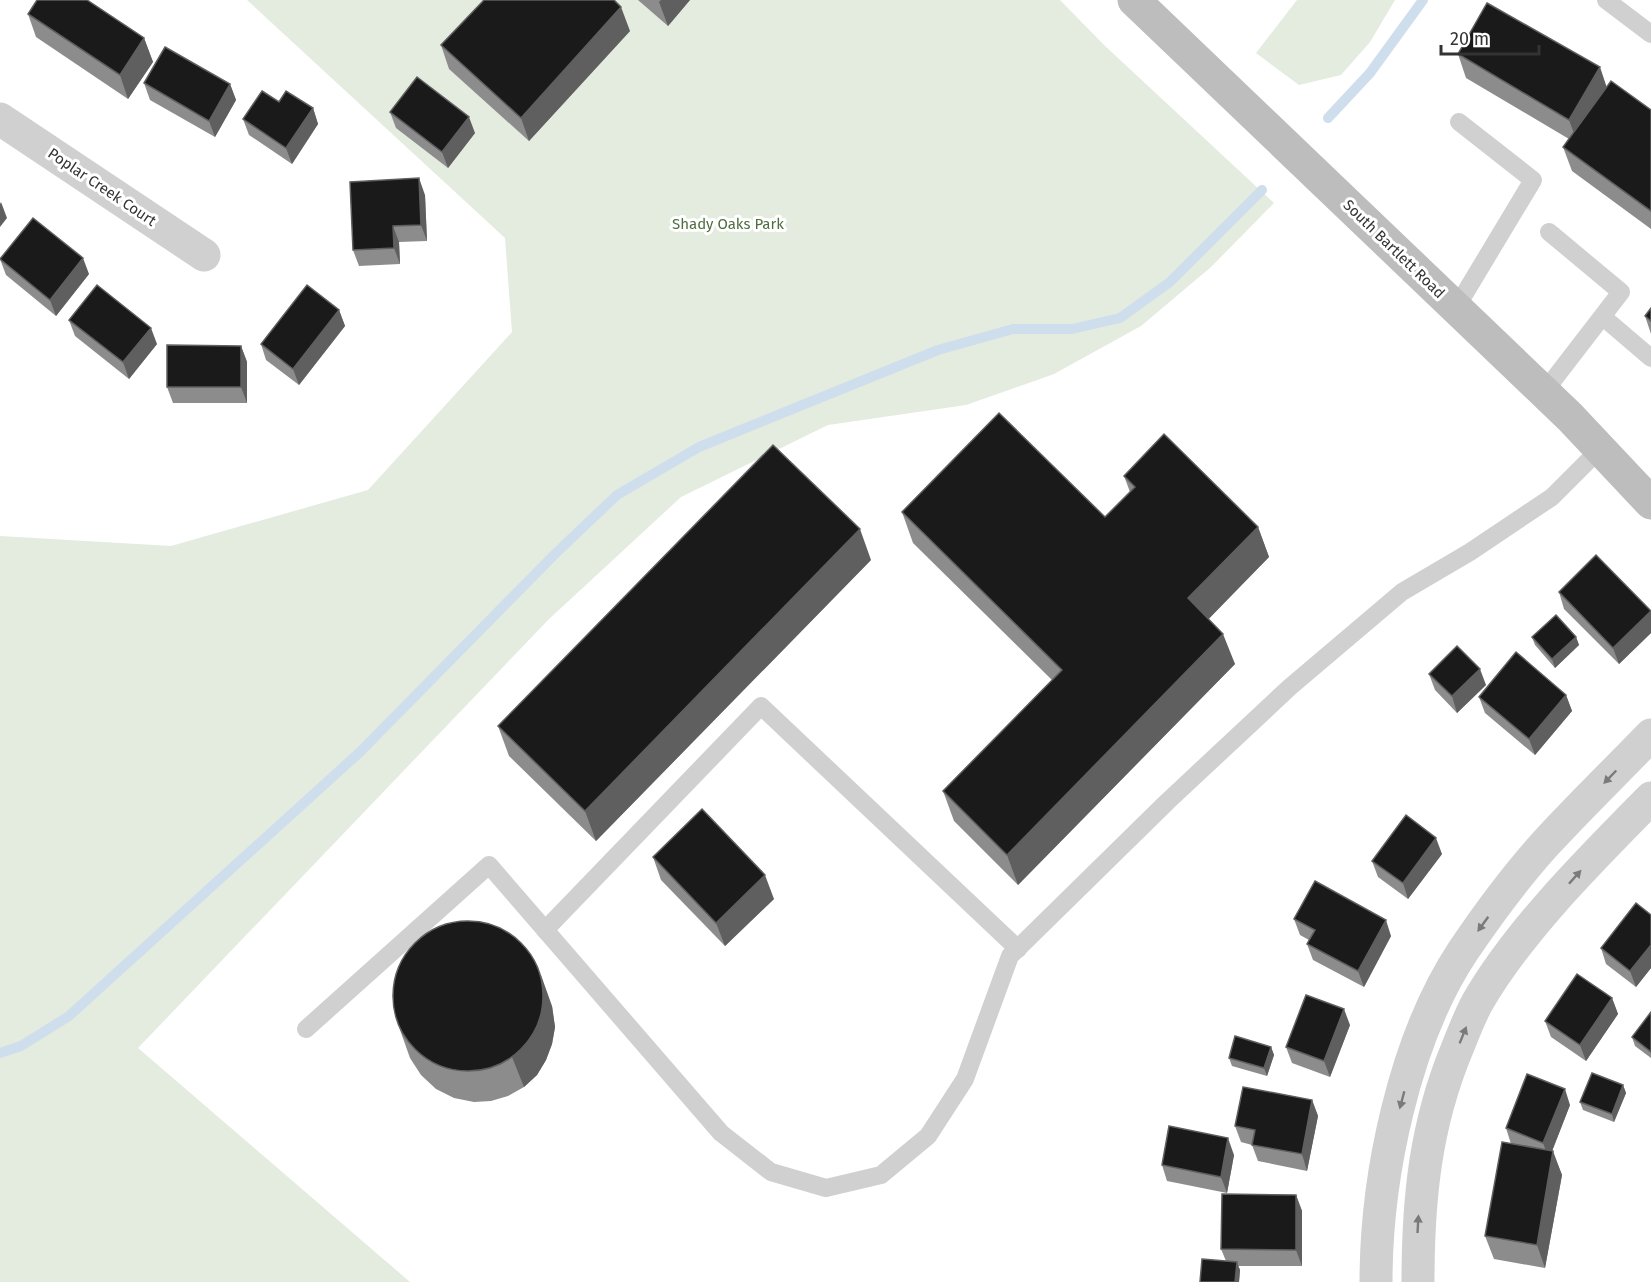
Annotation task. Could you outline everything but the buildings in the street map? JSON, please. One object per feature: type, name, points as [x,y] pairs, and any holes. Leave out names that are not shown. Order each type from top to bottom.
[{"type":"main road","name":"South Bartlett Road","points":[[1134,0],[1544,392],[1651,503]]},
{"type":"street","name":"Poplar Creek Court","points":[[0,119],[204,255]]},
{"type":"street","points":[[1376,1282],[1380,1208],[1394,1130],[1412,1062],[1436,999],[1462,953],[1546,843],[1651,735]]},
{"type":"street","points":[[1418,1282],[1418,1227],[1427,1147],[1451,1064],[1476,1004],[1507,958],[1548,908],[1593,857],[1651,798]]},
{"type":"lane","points":[[1606,0],[1651,33]]},
{"type":"lane","points":[[1456,308],[1533,180],[1459,122]]},
{"type":"lane","points":[[1544,392],[1621,292],[1549,232]]},
{"type":"lane","points":[[1603,317],[1651,358]]},
{"type":"lane","points":[[306,1029],[489,865],[722,1133],[771,1172],[826,1188],[881,1175],[928,1136],[965,1079],[1010,956],[1168,801],[1299,679],[1402,592],[1470,552],[1552,497],[1600,449]]},
{"type":"lane","points":[[545,930],[761,706],[1018,949]]},
{"type":"green space","name":"Shady Oaks Park","points":[[247,0],[1060,0],[1104,45],[1274,203],[1211,267],[1141,326],[1054,374],[966,405],[828,425],[681,497],[548,620],[138,1048],[410,1282],[0,1282],[0,536],[171,546],[368,490],[512,332],[505,238]]},
{"type":"green space","points":[[1297,0],[1395,0],[1370,42],[1341,75],[1299,85],[1256,53]]},
{"type":"waterway","points":[[1328,118],[1370,73],[1423,0]]},
{"type":"waterway","points":[[0,1053],[21,1046],[69,1016],[360,752],[556,553],[617,495],[699,447],[938,350],[1013,329],[1072,329],[1120,318],[1170,282],[1262,190]]}]
